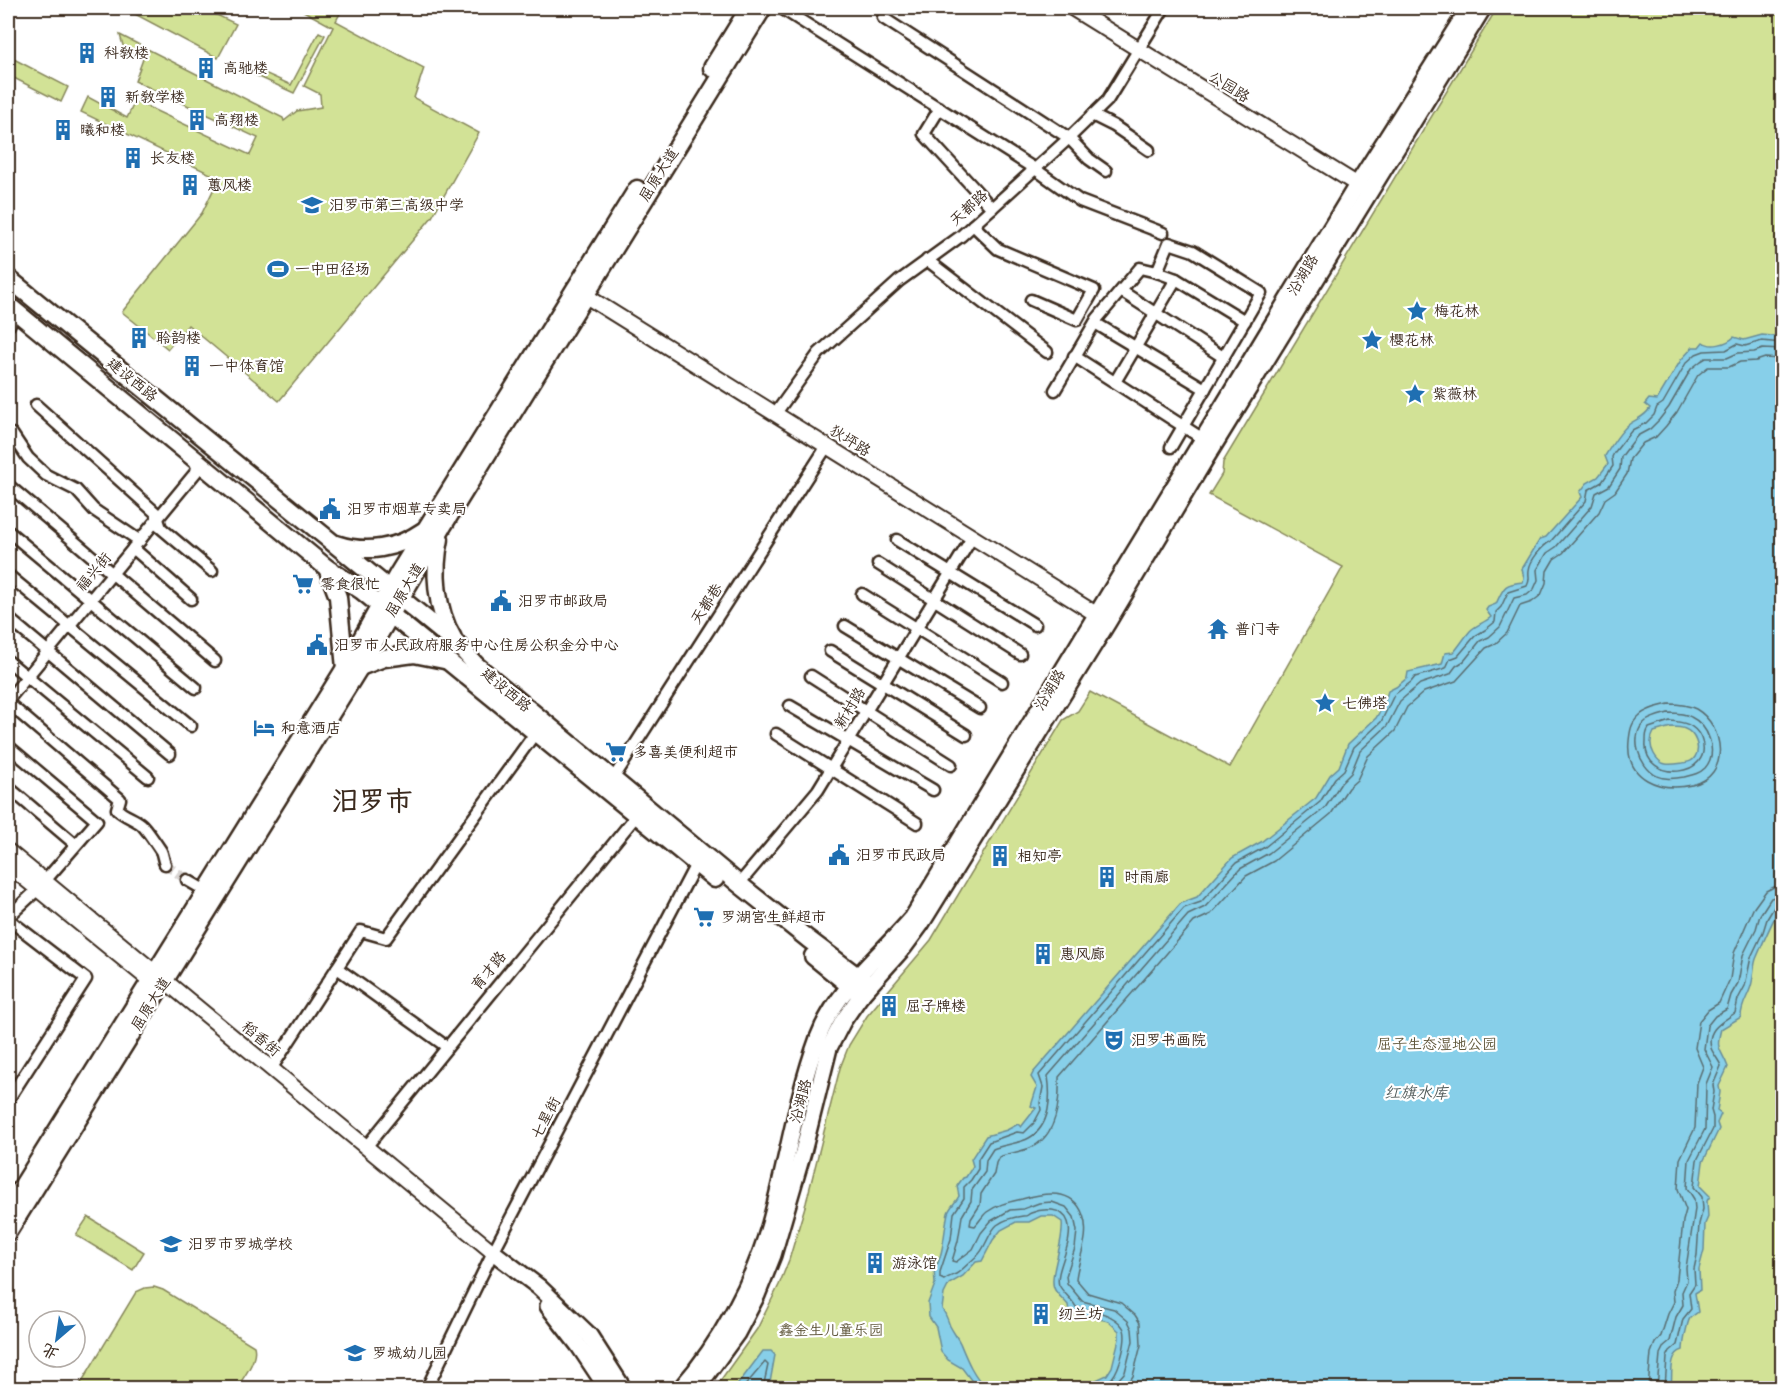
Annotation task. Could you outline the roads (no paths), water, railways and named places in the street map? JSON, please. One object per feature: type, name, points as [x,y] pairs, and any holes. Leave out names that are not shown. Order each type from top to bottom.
[{"type":"main road","name":"屈原大道","points":[[8,1232],[158,981],[353,668],[435,527],[749,8]]},
{"type":"main road","name":"屈原大道","points":[[579,292],[763,8]]},
{"type":"main road","name":"沿湖路","points":[[1102,618],[1212,448],[1469,8]]},
{"type":"main road","name":"沿湖路","points":[[681,1389],[713,1345],[756,1265],[840,996],[859,985],[904,947],[921,924],[1102,618],[1203,439],[1484,8]]},
{"type":"main road","name":"建设西路","points":[[8,278],[457,644],[476,665],[808,939],[859,985]]},
{"type":"main road","name":"建设西路","points":[[9,313],[198,461],[327,568],[386,610],[444,660],[536,732],[696,864],[859,985]]},
{"type":"main road","points":[[330,542],[352,549],[380,548],[402,544],[435,527],[436,572],[443,616],[457,644]]},
{"type":"main road","points":[[327,568],[339,597],[353,668],[384,658],[414,654],[444,660]]},
{"type":"main road","name":"屈原大道","points":[[8,1209],[158,981],[206,891],[353,668]]},
{"type":"main road","name":"沿湖路","points":[[697,1389],[736,1333],[757,1295],[773,1255],[803,1152],[824,1043]]},
{"type":"main road","points":[[492,1255],[548,1306],[579,1346],[607,1389]]},
{"type":"main road","points":[[492,1255],[539,1287],[589,1335],[623,1389]]},
{"type":"street","points":[[781,8],[1035,169],[1080,201],[1163,234]]},
{"type":"street","name":"公园路","points":[[1072,8],[1364,189]]},
{"type":"street","name":"天都路","points":[[776,413],[819,353],[899,281],[973,225],[1107,101],[1164,8]]},
{"type":"street","points":[[884,18],[1069,138],[1089,159],[1106,171]]},
{"type":"street","points":[[940,108],[924,134],[992,208]]},
{"type":"street","points":[[1092,115],[1114,126],[1149,150]]},
{"type":"street","points":[[973,225],[998,249],[1094,290],[1077,320],[1031,300]]},
{"type":"street","points":[[1157,272],[1169,243],[1193,251],[1261,293],[1171,447]]},
{"type":"street","points":[[927,260],[1047,352]]},
{"type":"street","points":[[1055,390],[1095,323],[1140,268],[1176,279],[1245,321]]},
{"type":"street","points":[[1115,382],[1176,279]]},
{"type":"street","points":[[1121,291],[1223,357]]},
{"type":"street","name":"狄坪路","points":[[579,292],[1102,618]]},
{"type":"street","points":[[1095,323],[1205,389]]},
{"type":"street","points":[[1074,356],[1203,439]]},
{"type":"street","points":[[36,405],[156,513],[161,528],[212,571]]},
{"type":"street","points":[[12,434],[28,458],[46,475],[76,490],[94,510],[137,544],[191,599]]},
{"type":"street","name":"天都巷","points":[[613,779],[827,446]]},
{"type":"street","name":"福兴街","points":[[8,702],[196,472],[198,461]]},
{"type":"street","points":[[8,485],[215,661]]},
{"type":"street","points":[[8,531],[196,688]]},
{"type":"street","name":"新村路","points":[[739,884],[818,790],[973,536]]},
{"type":"street","points":[[897,540],[1035,625]]},
{"type":"street","points":[[878,564],[1020,654]]},
{"type":"street","points":[[8,575],[191,726]]},
{"type":"street","points":[[862,594],[1002,682]]},
{"type":"street","points":[[8,618],[170,754]]},
{"type":"street","points":[[845,626],[980,708]]},
{"type":"street","points":[[830,651],[966,735]]},
{"type":"street","points":[[8,661],[148,777]]},
{"type":"street","points":[[811,676],[951,765]]},
{"type":"street","points":[[8,702],[120,799],[117,808],[121,814],[143,825],[162,853],[165,864]]},
{"type":"street","points":[[790,706],[933,790]]},
{"type":"street","points":[[271,1069],[361,931],[386,938],[536,732]]},
{"type":"street","points":[[776,734],[917,823]]},
{"type":"street","points":[[8,746],[97,821],[40,886],[8,918],[86,979],[8,1096]]},
{"type":"street","points":[[8,787],[75,844]]},
{"type":"street","name":"育才路","points":[[366,1147],[636,816]]},
{"type":"street","name":"稻香街","points":[[8,851],[40,886],[271,1069],[492,1255]]},
{"type":"street","name":"七星街","points":[[428,1389],[492,1255],[696,864]]},
{"type":"street","points":[[8,866],[40,886]]},
{"type":"street","points":[[188,880],[206,891]]},
{"type":"street","points":[[337,968],[447,1047]]},
{"type":"street","points":[[158,981],[492,1255]]},
{"type":"water","name":"红旗水库","points":[[1762,335],[1782,337],[1782,904],[1756,959],[1752,983],[1742,1008],[1741,1017],[1721,1029],[1719,1036],[1720,1049],[1728,1067],[1719,1086],[1717,1111],[1721,1114],[1717,1123],[1719,1129],[1703,1162],[1700,1186],[1710,1196],[1707,1201],[1708,1217],[1699,1269],[1700,1290],[1695,1293],[1698,1312],[1690,1318],[1683,1350],[1678,1352],[1673,1360],[1671,1388],[1061,1388],[1094,1381],[1107,1375],[1112,1367],[1119,1331],[1108,1321],[1069,1312],[1068,1305],[1056,1292],[1053,1284],[1062,1222],[1053,1216],[1041,1216],[1029,1222],[1016,1222],[1001,1230],[982,1261],[976,1262],[963,1276],[949,1284],[944,1294],[942,1309],[977,1378],[986,1388],[977,1388],[962,1368],[948,1360],[941,1352],[936,1327],[929,1317],[928,1303],[935,1284],[934,1269],[942,1250],[948,1213],[959,1196],[957,1186],[973,1166],[971,1159],[986,1136],[1018,1124],[1021,1127],[1036,1108],[1031,1106],[1037,1087],[1031,1077],[1033,1073],[1181,903],[1197,897],[1232,858],[1261,842],[1316,798],[1330,775],[1339,767],[1348,744],[1376,718],[1388,691],[1407,678],[1408,672],[1442,664],[1445,653],[1454,652],[1470,631],[1491,617],[1486,610],[1496,604],[1505,587],[1523,582],[1522,569],[1540,539],[1546,537],[1582,497],[1580,492],[1587,483],[1598,477],[1608,464],[1605,456],[1615,440],[1628,425],[1648,411],[1650,408],[1645,404],[1649,399],[1657,400],[1681,360],[1693,347],[1699,347],[1703,342],[1710,345],[1719,344],[1734,337],[1744,340]],"holes":[[[1673,727],[1685,729],[1694,737],[1697,753],[1691,761],[1666,764],[1654,754],[1651,743],[1654,732]]]},
{"type":"water","points":[[763,1351],[771,1351],[775,1355],[769,1388],[735,1388]]},
{"type":"tunnel","points":[[165,864],[187,880]]},
{"type":"place","name":"科教楼","points":[[87,53]]},
{"type":"place","name":"高驰楼","points":[[206,68]]},
{"type":"place","name":"新教学楼","points":[[108,97]]},
{"type":"place","name":"高翔楼","points":[[197,120]]},
{"type":"place","name":"曦和楼","points":[[63,130]]},
{"type":"place","name":"长友楼","points":[[133,158]]},
{"type":"place","name":"蕙风楼","points":[[190,185]]},
{"type":"place","name":"汨罗市第三高级中学","points":[[312,205]]},
{"type":"place","name":"一中田径场","points":[[278,269]]},
{"type":"place","name":"梅花林","points":[[1417,311]]},
{"type":"place","name":"聆韵楼","points":[[139,338]]},
{"type":"place","name":"樱花林","points":[[1372,340]]},
{"type":"place","name":"一中体育馆","points":[[192,366]]},
{"type":"place","name":"紫薇林","points":[[1415,394]]},
{"type":"place","name":"汨罗市烟草专卖局","points":[[330,509]]},
{"type":"place","name":"零食很忙","points":[[303,584]]},
{"type":"place","name":"汨罗市邮政局","points":[[501,601]]},
{"type":"place","name":"普门寺","points":[[1218,629]]},
{"type":"place","name":"汨罗市人民政府服务中心住房公积金分中心","points":[[317,645]]},
{"type":"place","name":"七佛塔","points":[[1325,703]]},
{"type":"place","name":"和意酒店","points":[[264,728]]},
{"type":"place","name":"多喜美便利超市","points":[[616,752]]},
{"type":"place","name":"汨罗市民政局","points":[[839,855]]},
{"type":"place","name":"相知亭","points":[[1000,856]]},
{"type":"place","name":"时雨廊","points":[[1107,877]]},
{"type":"place","name":"罗湖宫生鲜超市","points":[[704,917]]},
{"type":"place","name":"惠风廊","points":[[1043,954]]},
{"type":"place","name":"屈子牌楼","points":[[889,1006]]},
{"type":"place","name":"汨罗书画院","points":[[1114,1040]]},
{"type":"place","name":"汨罗市罗城学校","points":[[171,1244]]},
{"type":"place","name":"游泳馆","points":[[875,1263]]},
{"type":"place","name":"纫兰坊","points":[[1041,1314]]},
{"type":"place","name":"罗城幼儿园","points":[[355,1353]]},
{"type":"district","name":"汨罗市","points":[[372,801]]},
{"type":"park label","name":"屈子生态湿地公园","points":[[1437,1044]]},
{"type":"park label","name":"鑫金生儿童乐园","points":[[831,1330]]}]
